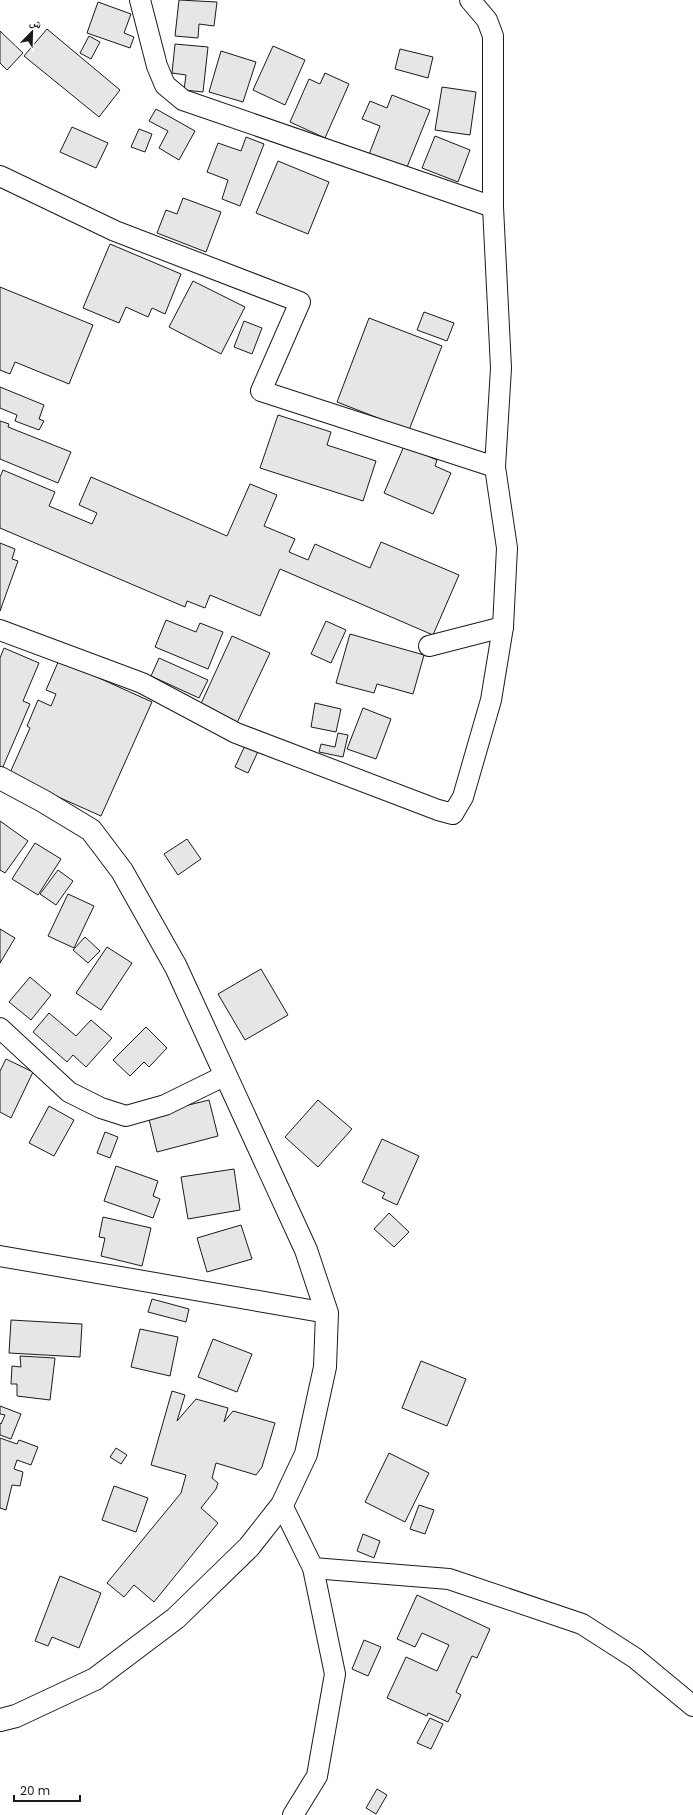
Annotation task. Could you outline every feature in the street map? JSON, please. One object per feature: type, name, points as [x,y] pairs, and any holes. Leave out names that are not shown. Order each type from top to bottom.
[{"type":"main road","points":[[0,778],[91,830],[122,871],[176,966],[306,1250],[327,1313],[325,1367],[306,1454],[282,1505],[250,1547],[176,1618],[95,1679],[16,1716],[0,1720]]},
{"type":"street","points":[[140,0],[157,66],[165,85],[183,100],[493,207]]},
{"type":"street","points":[[0,630],[142,683],[236,732],[431,807],[453,814],[463,797],[491,700],[503,626],[506,548],[495,467],[500,368],[493,207],[493,36],[487,20],[470,0]]},
{"type":"street","points":[[0,176],[116,231],[300,302],[261,391],[495,467]]},
{"type":"street","points":[[429,646],[503,626]]},
{"type":"street","points":[[0,1028],[70,1092],[101,1108],[126,1116],[165,1105],[226,1075]]},
{"type":"street","points":[[0,1256],[327,1313]]},
{"type":"street","points":[[282,1505],[313,1568],[335,1674],[317,1776],[293,1815]]},
{"type":"street","points":[[313,1568],[449,1579],[582,1624],[635,1658],[693,1706]]},
{"type":"building","points":[[179,0],[217,2],[214,26],[199,24],[198,38],[175,36]]},
{"type":"building","points":[[98,2],[131,14],[124,33],[134,37],[130,48],[87,33]]},
{"type":"building","points":[[47,29],[120,90],[99,117],[24,56]]},
{"type":"building","points":[[0,31],[23,53],[7,70],[0,63]]},
{"type":"building","points":[[89,36],[100,42],[91,59],[80,53]]},
{"type":"building","points":[[175,44],[208,47],[203,92],[184,90],[186,75],[172,73]]},
{"type":"building","points":[[273,46],[305,60],[285,105],[253,90]]},
{"type":"building","points":[[400,49],[433,57],[428,78],[395,69]]},
{"type":"building","points":[[221,51],[256,62],[243,102],[209,92]]},
{"type":"building","points":[[325,73],[349,84],[325,138],[290,122],[309,79],[320,84]]},
{"type":"building","points":[[442,87],[476,92],[470,135],[435,130]]},
{"type":"building","points":[[392,95],[430,110],[405,172],[368,157],[380,126],[362,119],[370,101],[387,108]]},
{"type":"building","points":[[156,109],[195,131],[179,160],[159,148],[168,131],[149,121]]},
{"type":"building","points":[[72,127],[108,143],[96,168],[60,152]]},
{"type":"building","points":[[139,129],[152,134],[145,152],[131,147]]},
{"type":"building","points":[[435,136],[470,150],[458,182],[422,168]]},
{"type":"building","points":[[246,137],[264,144],[240,206],[222,199],[228,180],[207,172],[218,143],[241,151]]},
{"type":"building","points":[[278,161],[329,182],[308,234],[256,213]]},
{"type":"building","points":[[183,198],[221,212],[206,252],[157,233],[166,210],[177,214]]},
{"type":"building","points":[[110,244],[181,274],[165,314],[152,308],[148,317],[126,307],[119,323],[83,308]]},
{"type":"building","points":[[193,281],[245,307],[221,354],[169,327]]},
{"type":"building","points":[[0,287],[93,325],[69,384],[15,362],[10,374],[0,370]]},
{"type":"building","points":[[424,312],[454,323],[447,341],[417,330]]},
{"type":"building","points":[[369,318],[442,346],[409,430],[337,402]]},
{"type":"building","points":[[244,321],[262,328],[252,354],[234,347]]},
{"type":"building","points":[[0,387],[44,405],[39,419],[44,421],[39,430],[15,421],[17,415],[0,408]]},
{"type":"building","points":[[278,415],[331,432],[327,445],[376,461],[363,501],[260,468]]},
{"type":"building","points":[[0,421],[9,424],[8,427],[71,452],[58,483],[0,459]]},
{"type":"building","points":[[404,446],[437,460],[435,466],[451,473],[433,514],[384,493]]},
{"type":"building","points":[[3,470],[55,492],[49,506],[92,524],[97,513],[79,505],[91,477],[227,536],[250,484],[277,495],[264,526],[295,539],[289,552],[308,560],[315,544],[370,568],[381,542],[459,575],[433,635],[280,569],[260,616],[210,595],[205,608],[187,601],[185,607],[0,528],[0,477]]},
{"type":"building","points":[[0,543],[15,549],[12,559],[18,561],[0,611]]},
{"type":"building","points":[[166,620],[196,632],[200,623],[223,632],[208,669],[155,647]]},
{"type":"building","points":[[326,621],[346,630],[331,663],[311,654]]},
{"type":"building","points":[[350,634],[424,655],[413,694],[377,684],[374,693],[336,683]]},
{"type":"building","points":[[232,636],[270,653],[236,725],[199,708]]},
{"type":"building","points":[[4,648],[39,663],[23,701],[30,704],[2,769],[0,768],[0,658]]},
{"type":"building","points":[[159,658],[208,680],[199,698],[151,676]]},
{"type":"building","points":[[59,660],[152,702],[101,816],[9,775],[30,728],[27,726],[38,700],[51,706],[56,694],[46,690]]},
{"type":"building","points":[[315,703],[341,709],[336,732],[311,727]]},
{"type":"building","points":[[363,708],[391,719],[376,759],[347,749]]},
{"type":"building","points":[[338,733],[348,735],[343,757],[319,752],[321,744],[335,747]]},
{"type":"building","points":[[248,739],[261,745],[248,773],[235,767]]},
{"type":"building","points":[[0,821],[28,841],[5,873],[0,870]]},
{"type":"building","points":[[187,839],[201,859],[178,875],[164,854]]},
{"type":"building","points":[[35,843],[61,859],[38,895],[12,879]]},
{"type":"building","points":[[58,870],[73,881],[56,905],[40,894]]},
{"type":"building","points":[[68,894],[94,906],[74,948],[48,936]]},
{"type":"building","points":[[0,929],[15,938],[0,963]]},
{"type":"building","points":[[85,937],[100,951],[88,963],[73,950]]},
{"type":"building","points":[[107,947],[132,963],[101,1010],[76,993]]},
{"type":"building","points":[[261,969],[288,1015],[245,1040],[218,994]]},
{"type":"building","points":[[30,977],[51,995],[31,1020],[9,1002]]},
{"type":"building","points":[[49,1013],[76,1036],[91,1020],[112,1038],[86,1067],[73,1055],[67,1062],[33,1032]]},
{"type":"building","points":[[146,1027],[167,1048],[149,1067],[144,1062],[130,1076],[113,1060]]},
{"type":"building","points":[[6,1059],[33,1072],[11,1118],[0,1112],[0,1071]]},
{"type":"building","points":[[209,1100],[218,1136],[157,1152],[148,1115]]},
{"type":"building","points":[[318,1100],[352,1129],[318,1167],[285,1137]]},
{"type":"building","points":[[49,1106],[74,1120],[54,1156],[29,1143]]},
{"type":"building","points":[[105,1132],[118,1137],[110,1158],[97,1153]]},
{"type":"building","points":[[382,1139],[419,1156],[397,1205],[382,1198],[385,1193],[362,1182]]},
{"type":"building","points":[[116,1166],[158,1181],[153,1196],[160,1199],[153,1218],[104,1201]]},
{"type":"building","points":[[234,1169],[240,1210],[188,1219],[181,1177]]},
{"type":"building","points":[[389,1213],[409,1232],[394,1247],[374,1229]]},
{"type":"building","points":[[103,1217],[151,1228],[142,1266],[101,1256],[105,1238],[99,1237]]},
{"type":"building","points":[[241,1225],[252,1259],[207,1272],[197,1238]]},
{"type":"building","points":[[152,1299],[189,1309],[186,1322],[148,1312]]},
{"type":"building","points":[[11,1320],[82,1324],[80,1357],[9,1353]]},
{"type":"building","points":[[140,1329],[178,1337],[170,1376],[131,1367]]},
{"type":"building","points":[[213,1339],[252,1354],[237,1392],[198,1377]]},
{"type":"building","points":[[20,1356],[55,1358],[50,1400],[17,1396],[17,1384],[11,1384],[12,1366],[21,1367]]},
{"type":"building","points":[[421,1361],[466,1379],[447,1426],[402,1408]]},
{"type":"building","points":[[172,1391],[185,1395],[177,1421],[196,1399],[228,1408],[224,1422],[233,1411],[275,1423],[262,1467],[256,1475],[216,1463],[212,1478],[218,1483],[216,1489],[201,1508],[218,1523],[154,1602],[134,1585],[124,1597],[107,1583],[181,1493],[186,1475],[151,1465]]},
{"type":"building","points":[[0,1406],[21,1414],[11,1439],[0,1435],[0,1423],[1,1424],[5,1415],[0,1414]]},
{"type":"building","points":[[0,1438],[17,1444],[19,1440],[38,1447],[31,1465],[17,1460],[14,1469],[23,1472],[20,1486],[12,1485],[6,1510],[0,1508]]},
{"type":"building","points":[[116,1448],[127,1455],[121,1464],[110,1457]]},
{"type":"building","points":[[389,1453],[429,1473],[405,1522],[365,1502]]},
{"type":"building","points":[[114,1486],[148,1498],[136,1532],[102,1520]]},
{"type":"building","points":[[419,1505],[434,1510],[425,1534],[410,1529]]},
{"type":"building","points":[[363,1534],[380,1541],[374,1558],[357,1551]]},
{"type":"building","points":[[60,1576],[101,1593],[79,1648],[52,1637],[48,1646],[35,1641]]},
{"type":"building","points":[[417,1595],[490,1629],[477,1658],[472,1656],[456,1692],[461,1695],[448,1722],[428,1713],[427,1716],[387,1698],[406,1657],[437,1671],[449,1645],[422,1633],[415,1647],[397,1639]]},
{"type":"building","points":[[364,1640],[381,1647],[368,1676],[352,1669]]},
{"type":"building","points":[[430,1718],[443,1724],[431,1749],[417,1743]]},
{"type":"building","points":[[377,1789],[387,1795],[376,1814],[366,1808]]}]
